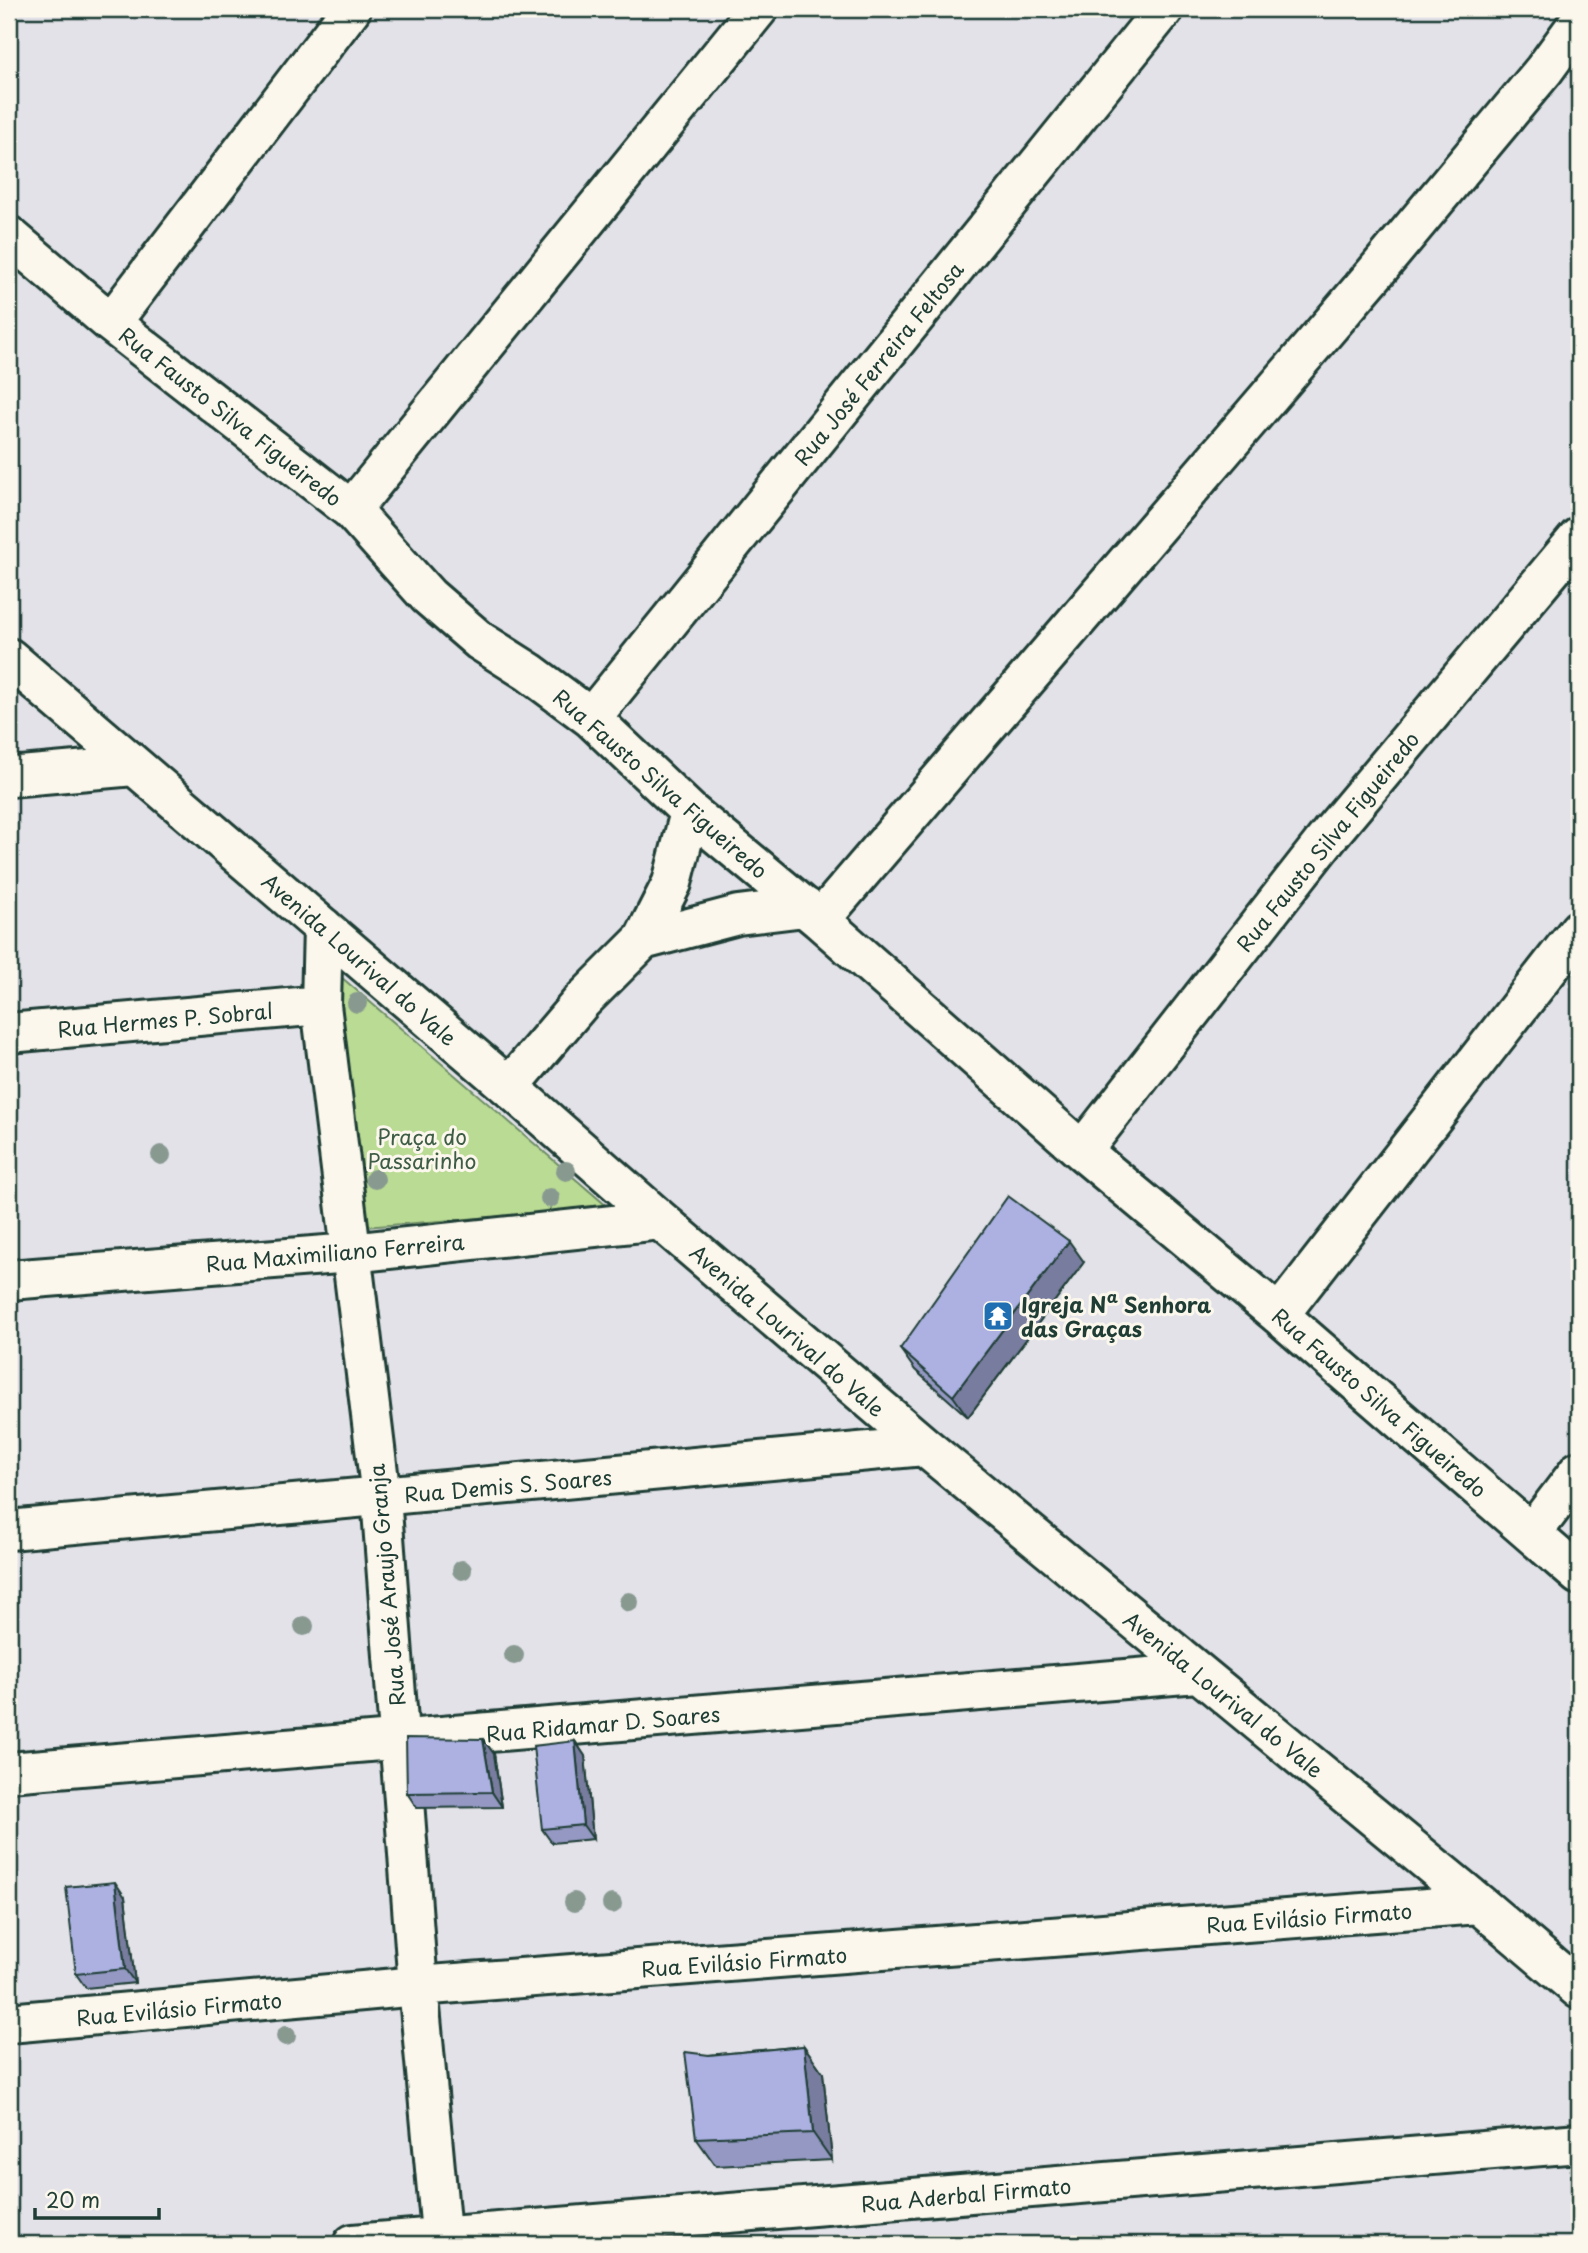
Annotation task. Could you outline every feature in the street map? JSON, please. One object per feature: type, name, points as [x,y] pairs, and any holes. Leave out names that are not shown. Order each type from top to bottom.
[{"type":"street","points":[[111,323],[351,9]]},
{"type":"street","points":[[351,510],[758,9]]},
{"type":"street","name":"Rua José Ferreira Feltosa","points":[[592,718],[1164,9]]},
{"type":"street","points":[[643,940],[738,915],[812,913],[1375,274],[1544,70],[1579,22]]},
{"type":"street","name":"Rua Fausto Silva Figueiredo","points":[[9,236],[111,323],[351,510],[428,596],[480,641],[529,672],[592,718],[690,811],[812,913],[1082,1151],[1279,1315],[1579,1575]]},
{"type":"street","name":"Rua Fausto Silva Figueiredo","points":[[1082,1151],[1330,834],[1579,537]]},
{"type":"street","name":"Avenida Lourival do Vale","points":[[9,658],[924,1446],[1579,1989]]},
{"type":"street","points":[[9,776],[134,766]]},
{"type":"street","points":[[509,1087],[582,1001],[643,940],[672,883],[690,811]]},
{"type":"street","name":"Rua José Araujo Granja","points":[[323,927],[321,1005],[381,1497],[418,1986],[442,2241]]},
{"type":"street","points":[[1279,1315],[1579,930]]},
{"type":"street","name":"Rua Hermes P. Sobral","points":[[9,1033],[321,1005]]},
{"type":"street","name":"Rua Maximiliano Ferreira","points":[[9,1280],[351,1253],[660,1220]]},
{"type":"street","name":"Rua Demis S. Soares","points":[[9,1530],[924,1446]]},
{"type":"street","points":[[1532,1533],[1579,1471]]},
{"type":"street","name":"Rua Ridamar D. Soares","points":[[9,1772],[1197,1673]]},
{"type":"street","name":"Rua Evilásio Firmato","points":[[9,2023],[418,1986],[1479,1904]]},
{"type":"street","name":"Rua Aderbal Firmato","points":[[353,2244],[442,2241],[1579,2143]]},
{"type":"green space","name":"Praça do Passarinho","points":[[333,970],[609,1208],[352,1228]]},
{"type":"building","name":"Igreja Nª Senhora das Graças","points":[[1008,1196],[1069,1241],[953,1396],[900,1349]]},
{"type":"building","points":[[406,1738],[483,1739],[492,1792],[407,1793]]},
{"type":"building","points":[[575,1741],[583,1825],[542,1829],[533,1746]]},
{"type":"building","points":[[115,1882],[125,1969],[76,1974],[66,1887]]},
{"type":"building","points":[[804,2046],[813,2133],[696,2138],[685,2052],[709,2055]]},
{"type":"place","name":"Igreja Nª Senhora das Graças","points":[[998,1316]]}]
